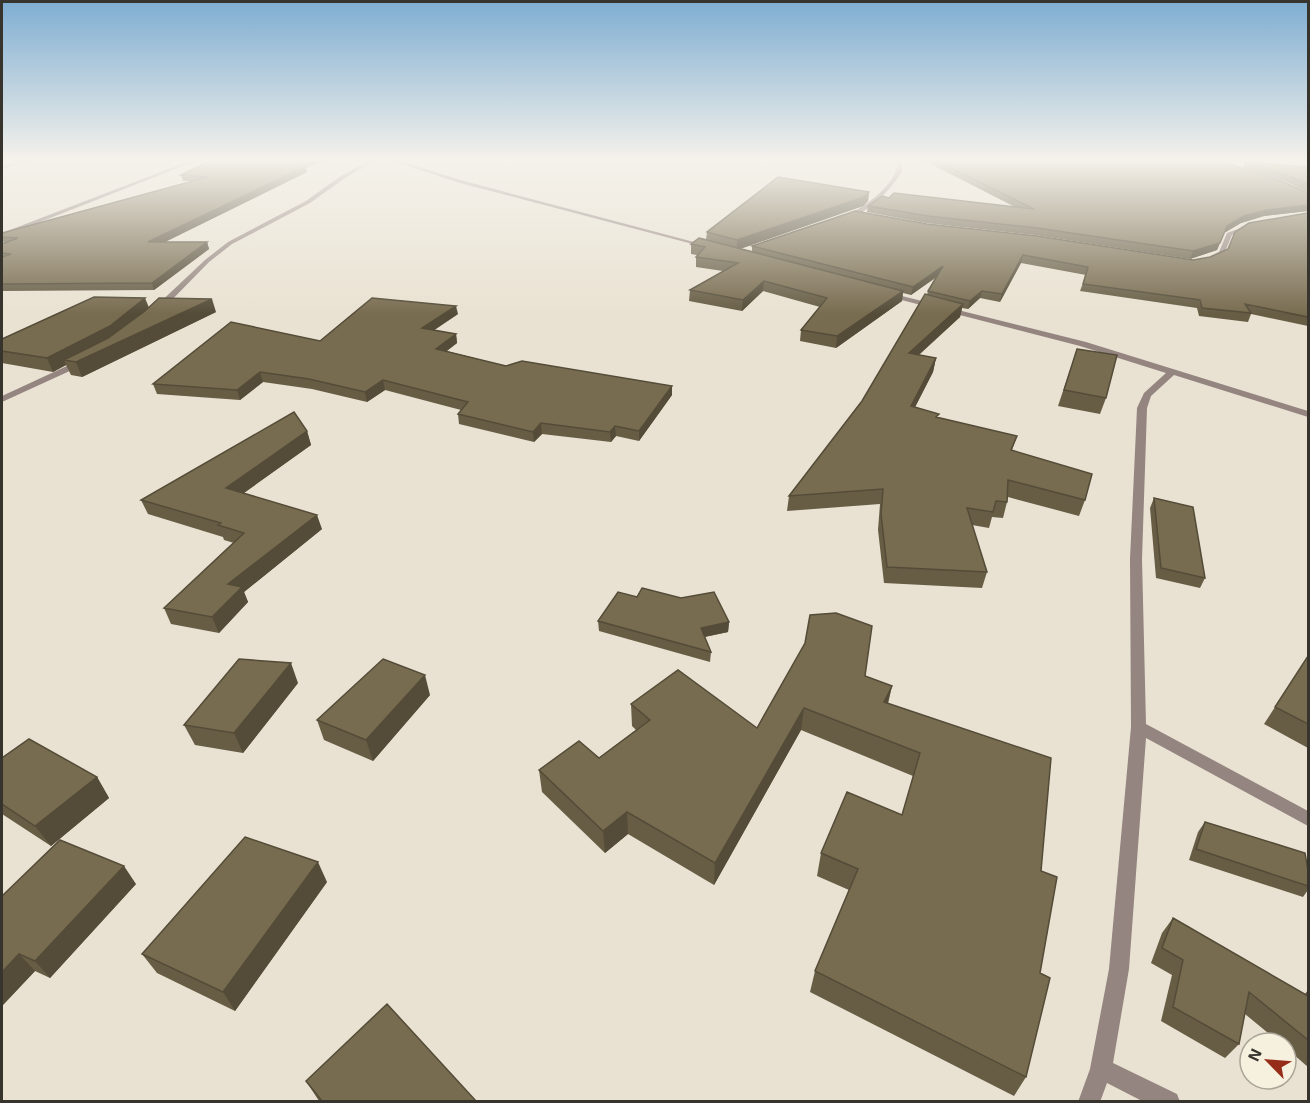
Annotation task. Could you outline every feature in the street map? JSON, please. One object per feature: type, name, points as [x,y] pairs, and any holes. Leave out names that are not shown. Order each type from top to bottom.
[{"type":"street","points":[[2,235],[63,211]]},
{"type":"street","points":[[147,319],[207,261],[230,243],[290,211]]},
{"type":"street","points":[[574,211],[713,248]]},
{"type":"street","points":[[841,219],[860,211]]},
{"type":"street","points":[[856,214],[866,216]]},
{"type":"street","points":[[1204,261],[1221,253],[1229,234],[1264,222]]},
{"type":"street","points":[[875,290],[1083,344],[1308,414]]},
{"type":"street","points":[[2,399],[93,357]]},
{"type":"street","points":[[1089,1101],[1101,1069],[1119,969],[1139,728],[1136,559],[1142,408],[1147,395],[1172,372]]},
{"type":"street","points":[[1139,728],[1308,819]]},
{"type":"street","points":[[1101,1069],[1169,1101]]},
{"type":"building","points":[[81,211],[211,211],[148,242],[207,242],[152,283],[2,284],[2,257],[11,254],[2,253],[2,244],[18,238],[2,237],[2,233]]},
{"type":"building","points":[[733,211],[821,211],[737,240],[707,232]]},
{"type":"building","points":[[858,211],[927,224],[1037,236],[1193,260],[1210,257],[1228,249],[1235,232],[1249,223],[1308,213],[1308,317],[1245,304],[1251,313],[1202,308],[1200,300],[1083,284],[1088,267],[1023,255],[1002,294],[982,291],[970,301],[928,291],[943,266],[913,287],[752,246]]},
{"type":"building","points":[[901,211],[1261,211],[1244,216],[1227,226],[1220,243],[1193,251],[1037,228]]},
{"type":"building","points":[[699,238],[903,291],[837,336],[801,330],[827,298],[764,281],[743,300],[690,290],[738,263],[696,257],[705,247],[691,244]]},
{"type":"building","points":[[925,294],[963,304],[909,353],[936,358],[911,406],[939,414],[936,417],[1017,436],[1011,450],[1092,474],[1085,500],[1008,480],[1007,502],[996,501],[993,512],[967,508],[987,572],[887,567],[881,514],[883,489],[789,496],[862,401]]},
{"type":"building","points":[[94,297],[145,298],[110,326],[47,358],[2,351],[2,339]]},
{"type":"building","points":[[159,298],[212,299],[76,362],[64,360],[108,338]]},
{"type":"building","points":[[372,298],[456,306],[422,328],[456,334],[436,349],[506,366],[522,361],[672,386],[639,431],[615,426],[610,432],[541,423],[533,432],[458,414],[468,402],[383,380],[365,392],[309,379],[260,372],[237,390],[153,384],[231,322],[320,341]]},
{"type":"building","points":[[1077,349],[1117,355],[1106,398],[1064,390]]},
{"type":"building","points":[[294,412],[307,431],[226,488],[317,515],[228,584],[242,587],[212,617],[164,608],[244,533],[218,525],[221,523],[141,500]]},
{"type":"building","points":[[1154,498],[1193,507],[1205,578],[1161,568]]},
{"type":"building","points":[[642,588],[681,598],[714,592],[729,622],[701,628],[711,652],[598,621],[618,592],[637,597]]},
{"type":"building","points":[[836,613],[872,626],[865,676],[892,686],[884,702],[1051,758],[1041,871],[1057,877],[1040,973],[1050,978],[1026,1077],[815,971],[858,869],[821,853],[847,792],[902,815],[920,753],[804,708],[715,863],[627,812],[603,831],[539,770],[579,741],[599,758],[650,720],[631,704],[678,670],[757,728],[805,643],[810,615]]},
{"type":"building","points":[[1308,656],[1308,724],[1275,707]]},
{"type":"building","points":[[239,659],[291,663],[234,733],[184,725]]},
{"type":"building","points":[[383,659],[425,675],[366,740],[317,720]]},
{"type":"building","points":[[29,739],[97,777],[35,826],[2,804],[2,758]]},
{"type":"building","points":[[1205,822],[1305,853],[1308,886],[1196,849]]},
{"type":"building","points":[[245,837],[318,862],[223,992],[142,954]]},
{"type":"building","points":[[60,840],[124,866],[35,961],[19,954],[2,972],[2,896]]},
{"type":"building","points":[[1173,918],[1308,996],[1308,1040],[1249,992],[1242,1031],[1238,1031],[1238,1043],[1173,1007],[1183,960],[1162,948]]},
{"type":"building","points":[[387,1004],[476,1101],[322,1101],[306,1081]]}]
